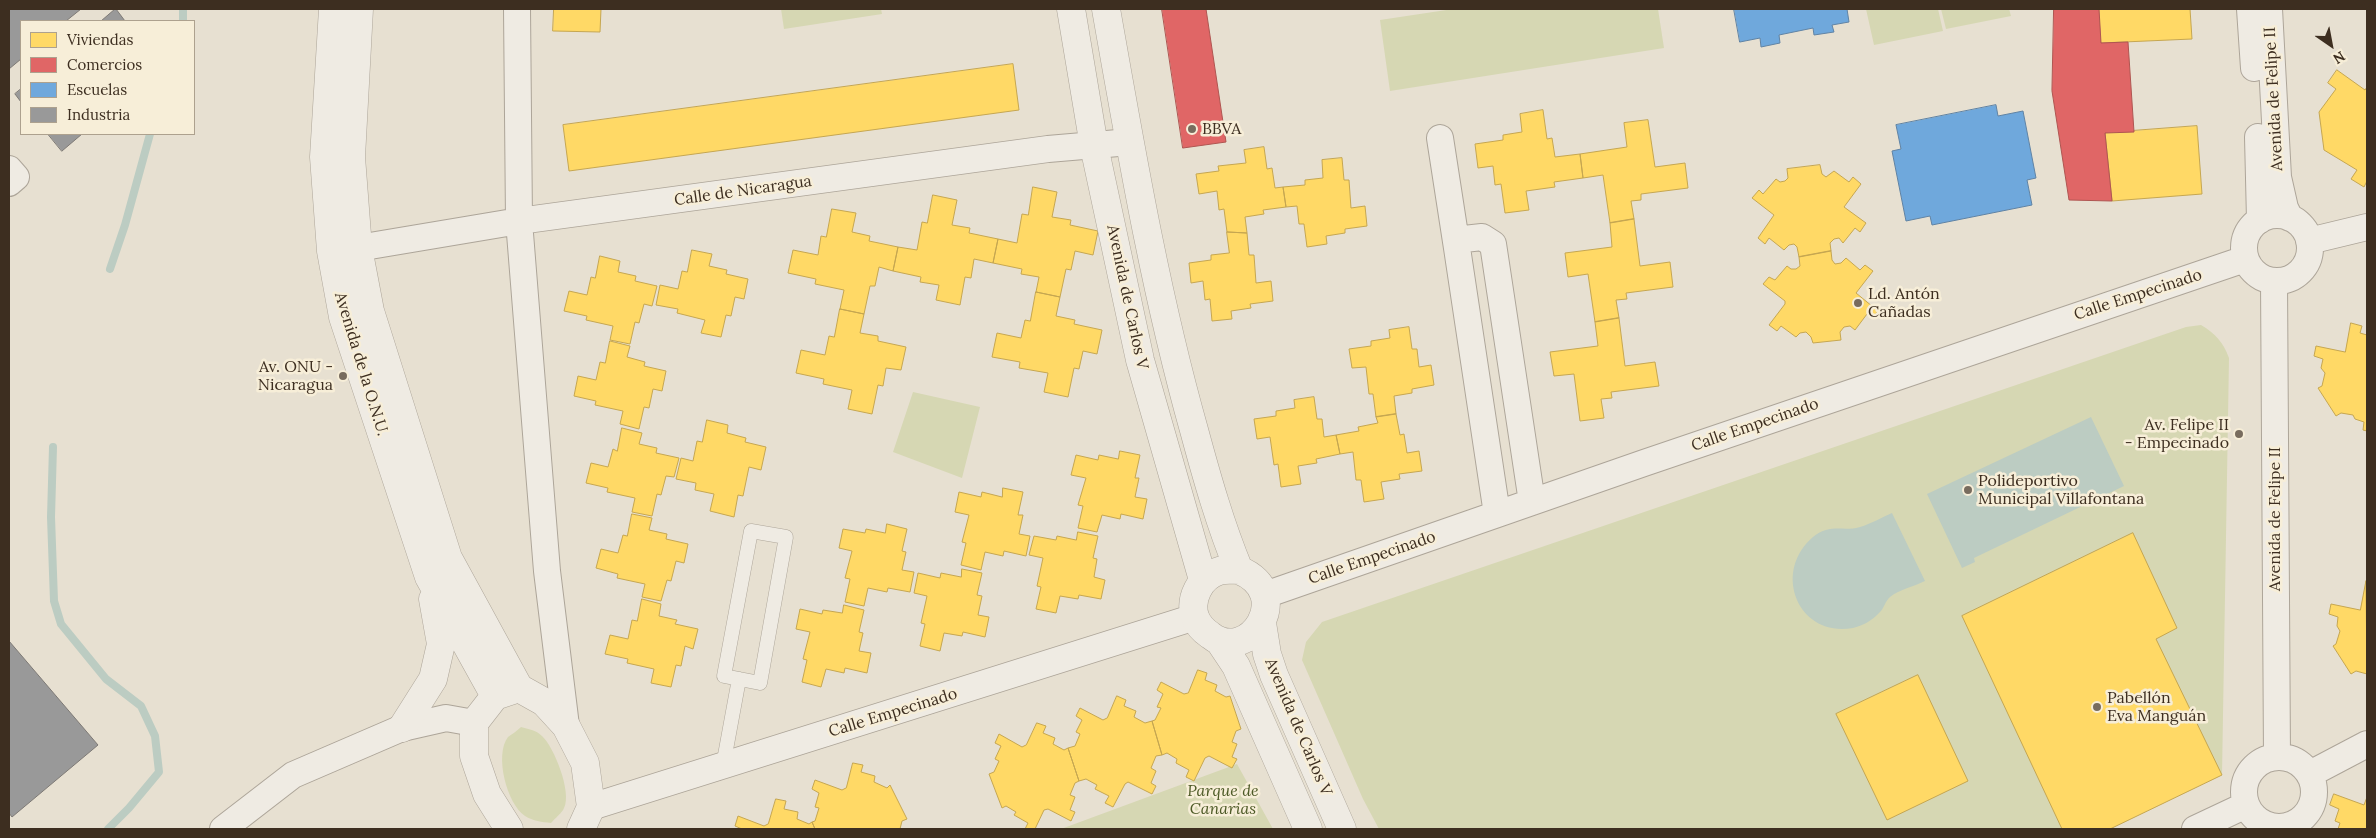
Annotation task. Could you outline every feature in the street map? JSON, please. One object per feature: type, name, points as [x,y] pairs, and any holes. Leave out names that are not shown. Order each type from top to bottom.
[{"type":"street","name":"Avenida de la O.N.U.","points":[[333,9],[324,157],[331,251],[343,317],[429,577],[507,692]]},
{"type":"street","name":"Avenida de la O.N.U.","points":[[359,9],[351,157],[358,248],[370,311],[448,558],[507,692]]},
{"type":"street","points":[[517,9],[519,221],[547,572],[566,726]]},
{"type":"street","name":"Avenida de Carlos V","points":[[1071,9],[1094,146],[1140,360],[1203,580]]},
{"type":"street","name":"Avenida de Carlos V","points":[[1106,9],[1130,142],[1172,352],[1221,528],[1238,570]]},
{"type":"street","name":"Avenida de Felipe II","points":[[2250,9],[2259,144],[2260,220]]},
{"type":"street","name":"Avenida de Felipe II","points":[[2269,9],[2278,177],[2285,208],[2290,218]]},
{"type":"street","points":[[1440,138],[1496,514]]},
{"type":"street","name":"Calle de Nicaragua","points":[[358,248],[519,221],[1038,151],[1130,142]]},
{"type":"street","points":[[9,168],[16,177],[9,183]]},
{"type":"street","points":[[2270,216],[2290,218],[2298,223],[2309,241],[2310,251],[2302,270],[2284,280],[2274,281],[2256,275],[2245,259],[2243,248],[2251,227],[2260,220],[2270,216]]},
{"type":"street","points":[[2309,241],[2367,227]]},
{"type":"street","points":[[1457,248],[1464,238],[1482,237],[1493,244],[1532,502]]},
{"type":"street","name":"Calle Empecinado","points":[[1265,595],[1496,514],[2245,259]]},
{"type":"street","name":"Avenida de Felipe II","points":[[2274,281],[2277,756]]},
{"type":"street","points":[[1238,570],[1249,574],[1257,581],[1265,595],[1266,611],[1262,623],[1251,635],[1237,641],[1220,642],[1202,629],[1195,617],[1194,601],[1203,580],[1219,571],[1238,570]]},
{"type":"street","points":[[402,728],[433,679],[441,644],[429,577]]},
{"type":"street","name":"Calle Empecinado","points":[[586,818],[723,766],[1195,617]]},
{"type":"street","name":"Avenida de Carlos V","points":[[1262,623],[1267,654],[1274,674],[1342,829]]},
{"type":"street","name":"Avenida de Carlos V","points":[[1220,642],[1236,666],[1308,829]]},
{"type":"street","points":[[509,829],[487,794],[474,756],[474,723],[507,692],[544,702],[566,726],[585,763],[586,818]]},
{"type":"street","points":[[223,829],[293,775],[402,728],[446,718],[474,723]]},
{"type":"street","points":[[2310,774],[2367,744]]},
{"type":"street","points":[[2277,756],[2296,761],[2310,774],[2314,787],[2314,800],[2308,812],[2298,822],[2286,828],[2262,823],[2253,816],[2246,806],[2244,788],[2249,773],[2261,761],[2277,756]]},
{"type":"street","points":[[2195,829],[2246,806]]},
{"type":"lane","points":[[751,531],[786,537],[760,683],[739,679],[724,676],[751,531]]},
{"type":"lane","points":[[723,766],[739,679]]},
{"type":"green space","points":[[781,9],[881,9],[882,14],[784,29]]},
{"type":"green space","points":[[1453,9],[1658,9],[1664,48],[1390,91],[1380,20]]},
{"type":"green space","points":[[1866,9],[1938,9],[1943,31],[1874,45]]},
{"type":"green space","points":[[1941,9],[2009,9],[2011,16],[1946,29]]},
{"type":"green space","name":"Polideportivo Municipal Villafontana","points":[[2201,325],[2218,339],[2229,358],[2222,775],[2110,829],[1379,829],[1363,799],[1302,660],[1306,642],[1322,622],[2186,327]]},
{"type":"green space","points":[[913,392],[980,407],[962,478],[893,452]]},
{"type":"green space","points":[[521,727],[535,731],[547,742],[564,781],[566,801],[563,810],[551,823],[541,822],[525,816],[513,801],[504,779],[502,755],[504,745],[508,737]]},
{"type":"green space","name":"Parque de Canarias","points":[[1237,764],[1273,829],[1061,829]]},
{"type":"shaded area","points":[[2091,417],[2124,486],[1974,558],[1975,562],[1962,568],[1927,494]]},
{"type":"shaded area","points":[[1892,513],[1925,581],[1893,595],[1888,599],[1877,616],[1860,626],[1834,628],[1818,623],[1806,613],[1797,600],[1793,584],[1794,568],[1800,552],[1813,537],[1825,530],[1860,527]]},
{"type":"building: Viviendas","points":[[554,9],[601,9],[600,32],[553,31]]},
{"type":"building: Viviendas","points":[[2099,9],[2190,9],[2192,39],[2101,43]]},
{"type":"building: Viviendas","points":[[1013,64],[1019,110],[569,171],[563,125]]},
{"type":"building: Viviendas","points":[[2337,70],[2365,90],[2367,87],[2367,181],[2364,187],[2351,179],[2357,170],[2324,150],[2319,112],[2336,89],[2328,83]]},
{"type":"building: Viviendas","points":[[1543,110],[1547,139],[1552,138],[1555,157],[1580,154],[1583,178],[1554,182],[1555,187],[1526,191],[1529,210],[1505,213],[1501,184],[1495,185],[1493,166],[1478,168],[1475,144],[1503,140],[1503,135],[1522,132],[1520,114]]},
{"type":"building: Viviendas","points":[[1648,120],[1655,167],[1685,163],[1688,188],[1641,194],[1641,200],[1631,201],[1634,219],[1610,223],[1603,175],[1583,178],[1580,154],[1627,147],[1624,123]]},
{"type":"building: Viviendas","points":[[2197,126],[2202,194],[2112,201],[2105,133]]},
{"type":"building: Viviendas","points":[[1264,147],[1267,169],[1272,168],[1275,188],[1283,187],[1286,207],[1263,210],[1264,214],[1245,217],[1247,233],[1227,232],[1224,209],[1219,210],[1217,191],[1199,194],[1196,174],[1219,171],[1218,166],[1246,163],[1244,150]]},
{"type":"building: Viviendas","points":[[1342,158],[1344,180],[1349,180],[1351,208],[1365,206],[1367,226],[1345,229],[1345,233],[1326,236],[1327,244],[1307,247],[1304,224],[1299,224],[1297,206],[1286,207],[1283,187],[1305,185],[1305,180],[1323,178],[1322,160]]},
{"type":"building: Viviendas","points":[[1820,165],[1822,174],[1826,177],[1834,171],[1849,182],[1853,177],[1861,184],[1844,207],[1866,223],[1860,232],[1855,228],[1843,243],[1839,238],[1834,239],[1830,243],[1831,251],[1799,257],[1797,247],[1794,244],[1789,245],[1784,250],[1769,238],[1765,244],[1758,238],[1774,215],[1752,198],[1759,190],[1763,194],[1776,179],[1780,182],[1785,181],[1788,178],[1787,169]]},
{"type":"building: Viviendas","points":[[1033,187],[1057,192],[1052,217],[1071,220],[1070,225],[1098,231],[1093,255],[1075,251],[1071,270],[1066,269],[1060,297],[1036,292],[1039,277],[1021,274],[1022,269],[993,263],[998,239],[1017,243],[1022,214],[1028,215]]},
{"type":"building: Viviendas","points":[[933,195],[957,200],[952,225],[970,228],[969,233],[998,239],[993,263],[974,259],[971,278],[965,277],[960,305],[936,300],[939,285],[920,282],[921,277],[893,271],[898,247],[917,250],[922,222],[927,223]]},
{"type":"building: Viviendas","points":[[832,209],[856,213],[852,232],[870,236],[869,241],[898,247],[893,271],[879,267],[875,286],[870,286],[864,314],[840,309],[844,290],[815,284],[816,279],[788,273],[793,250],[818,255],[821,236],[826,237]]},
{"type":"building: Viviendas","points":[[1634,219],[1640,266],[1670,262],[1673,287],[1626,293],[1627,299],[1616,300],[1619,318],[1595,322],[1588,274],[1568,277],[1565,253],[1612,247],[1610,223]]},
{"type":"building: Viviendas","points":[[1227,232],[1247,233],[1249,255],[1254,255],[1256,283],[1271,281],[1273,301],[1250,304],[1251,308],[1231,311],[1232,319],[1212,321],[1210,299],[1205,300],[1203,281],[1191,283],[1189,263],[1211,260],[1211,255],[1229,253]]},
{"type":"building: Viviendas","points":[[692,250],[712,254],[709,266],[727,270],[726,274],[748,279],[744,299],[735,297],[731,316],[726,315],[721,337],[701,333],[705,320],[677,313],[678,309],[656,305],[660,285],[678,289],[682,271],[687,272]]},
{"type":"building: Viviendas","points":[[1831,251],[1832,260],[1835,264],[1841,263],[1846,258],[1860,270],[1865,265],[1873,271],[1856,293],[1878,311],[1872,319],[1867,314],[1855,330],[1850,326],[1844,327],[1840,332],[1841,340],[1813,343],[1811,337],[1806,332],[1800,333],[1796,337],[1781,326],[1777,331],[1769,325],[1785,304],[1785,301],[1763,284],[1769,277],[1775,280],[1787,266],[1791,269],[1796,269],[1800,266],[1799,257]]},
{"type":"building: Viviendas","points":[[600,256],[620,261],[618,272],[636,276],[635,281],[657,286],[652,306],[644,304],[639,323],[635,322],[630,344],[610,340],[613,326],[586,320],[587,316],[564,311],[569,291],[587,295],[591,277],[595,278]]},
{"type":"building: Viviendas","points":[[1036,292],[1060,297],[1056,316],[1075,320],[1074,324],[1102,330],[1097,354],[1083,351],[1079,369],[1074,368],[1068,397],[1044,392],[1048,373],[1019,368],[1020,362],[992,357],[997,333],[1021,338],[1025,320],[1030,321]]},
{"type":"building: Viviendas","points":[[840,309],[864,314],[860,333],[878,336],[878,341],[906,347],[901,370],[886,368],[883,386],[878,385],[872,414],[848,409],[852,390],[823,384],[824,379],[796,373],[801,350],[825,355],[829,336],[834,337]]},
{"type":"building: Viviendas","points":[[1619,318],[1625,366],[1655,362],[1659,386],[1611,392],[1612,398],[1601,399],[1604,418],[1580,421],[1574,374],[1554,376],[1550,352],[1598,346],[1595,322]]},
{"type":"building: Viviendas","points":[[2351,323],[2362,326],[2360,333],[2367,335],[2367,431],[2363,430],[2364,422],[2355,419],[2353,415],[2341,413],[2336,416],[2318,388],[2322,386],[2325,373],[2321,368],[2323,359],[2314,356],[2316,346],[2345,352]]},
{"type":"building: Viviendas","points":[[1409,327],[1412,349],[1417,349],[1419,367],[1431,365],[1434,385],[1412,389],[1412,393],[1394,396],[1396,414],[1376,417],[1373,394],[1369,394],[1366,367],[1352,368],[1349,349],[1371,346],[1371,341],[1390,338],[1389,330]]},
{"type":"building: Viviendas","points":[[610,341],[630,346],[627,357],[645,362],[644,366],[666,371],[662,391],[653,389],[649,408],[644,407],[639,429],[620,424],[623,411],[595,405],[596,401],[574,396],[578,376],[596,380],[600,362],[605,363]]},
{"type":"building: Viviendas","points":[[1314,397],[1317,419],[1322,419],[1324,437],[1336,435],[1340,454],[1316,459],[1317,463],[1298,466],[1301,484],[1281,487],[1278,464],[1274,465],[1270,437],[1257,439],[1254,419],[1276,416],[1276,411],[1295,408],[1294,400]]},
{"type":"building: Viviendas","points":[[1396,414],[1400,435],[1404,434],[1407,453],[1419,451],[1422,471],[1399,474],[1400,479],[1381,482],[1384,499],[1364,502],[1361,480],[1356,480],[1353,452],[1340,454],[1336,435],[1359,431],[1358,427],[1378,423],[1376,417]]},
{"type":"building: Viviendas","points":[[707,420],[728,425],[727,433],[746,438],[745,442],[766,447],[761,470],[749,467],[743,496],[738,495],[734,517],[710,511],[714,494],[695,490],[696,483],[676,479],[681,458],[693,461],[697,441],[702,442]]},
{"type":"building: Viviendas","points":[[622,428],[642,433],[639,444],[657,448],[656,453],[679,458],[674,477],[666,476],[661,495],[657,494],[652,516],[632,512],[635,498],[607,492],[608,488],[586,483],[591,463],[608,467],[613,449],[617,451]]},
{"type":"building: Viviendas","points":[[1120,451],[1140,455],[1135,478],[1139,478],[1135,497],[1147,499],[1143,519],[1121,514],[1120,519],[1102,515],[1097,532],[1078,528],[1083,506],[1078,505],[1086,478],[1071,475],[1076,455],[1098,460],[1099,455],[1118,459]]},
{"type":"building: Viviendas","points":[[1003,488],[1023,492],[1018,515],[1023,515],[1019,534],[1030,536],[1026,556],[1004,551],[1003,556],[985,552],[981,570],[961,565],[966,543],[962,542],[969,515],[955,512],[959,492],[981,497],[982,492],[1002,497]]},
{"type":"building: Viviendas","points":[[632,514],[652,518],[649,530],[667,534],[666,539],[688,544],[684,563],[676,561],[671,581],[667,580],[661,601],[642,597],[645,584],[617,578],[618,574],[596,568],[601,549],[618,553],[623,535],[627,536]]},
{"type":"building: Viviendas","points":[[887,524],[907,529],[902,551],[906,552],[902,570],[914,572],[910,592],[888,588],[887,592],[868,588],[864,606],[845,602],[850,579],[845,578],[852,551],[839,548],[843,529],[865,533],[866,529],[885,533]]},
{"type":"building: Viviendas","points":[[1078,532],[1098,536],[1093,558],[1097,559],[1094,577],[1105,580],[1101,599],[1079,595],[1078,599],[1060,596],[1056,613],[1036,609],[1041,587],[1037,586],[1043,558],[1029,555],[1034,536],[1056,540],[1057,536],[1076,540]]},
{"type":"building: Viviendas","name":"Pabellón Eva Manguán","points":[[2133,533],[2177,628],[2156,639],[2222,775],[2110,829],[2062,829],[1962,616]]},
{"type":"building: Viviendas","points":[[962,569],[982,573],[977,595],[982,596],[978,615],[989,617],[985,637],[963,632],[962,636],[944,633],[940,651],[920,646],[925,624],[921,623],[927,596],[914,593],[918,573],[940,578],[941,573],[961,577]]},
{"type":"building: Viviendas","points":[[2366,581],[2367,674],[2356,671],[2351,674],[2333,646],[2336,644],[2340,631],[2337,626],[2338,617],[2329,614],[2331,604],[2360,610]]},
{"type":"building: Viviendas","points":[[642,599],[661,604],[659,616],[677,620],[675,624],[698,629],[693,649],[685,646],[681,666],[676,665],[671,687],[651,683],[654,669],[627,663],[628,659],[605,654],[610,635],[628,639],[632,620],[637,621]]},
{"type":"building: Viviendas","points":[[844,605],[864,610],[859,632],[863,633],[859,651],[871,653],[867,673],[845,668],[844,673],[826,669],[821,687],[802,682],[807,660],[803,659],[810,632],[796,629],[800,609],[822,614],[823,610],[842,613]]},
{"type":"building: Viviendas","points":[[1198,670],[1207,673],[1205,680],[1217,685],[1215,691],[1226,697],[1230,696],[1241,729],[1236,731],[1232,742],[1237,744],[1232,757],[1237,759],[1232,768],[1209,756],[1205,758],[1194,781],[1186,777],[1189,770],[1176,763],[1177,759],[1167,753],[1162,755],[1152,721],[1155,720],[1161,708],[1157,707],[1163,694],[1157,690],[1161,682],[1184,694],[1188,693]]},
{"type":"building: Viviendas","points":[[1918,675],[1968,781],[1887,820],[1836,714]]},
{"type":"building: Viviendas","points":[[1117,696],[1126,700],[1124,706],[1136,711],[1134,717],[1145,723],[1152,721],[1162,755],[1156,756],[1151,768],[1156,771],[1151,783],[1156,786],[1152,794],[1128,782],[1125,784],[1113,807],[1105,803],[1109,796],[1095,789],[1097,785],[1086,779],[1079,781],[1068,748],[1075,746],[1080,734],[1076,732],[1082,720],[1076,716],[1080,708],[1103,720],[1107,718]]},
{"type":"building: Viviendas","points":[[1037,723],[1046,726],[1043,733],[1055,738],[1053,744],[1064,750],[1068,748],[1079,781],[1075,783],[1070,795],[1075,797],[1070,810],[1075,812],[1071,821],[1048,809],[1044,810],[1035,829],[1025,829],[1028,823],[1014,815],[1016,812],[1006,806],[1002,808],[989,774],[994,772],[999,761],[995,759],[1001,746],[995,743],[999,734],[1022,747],[1026,745]]},
{"type":"building: Viviendas","points":[[853,763],[863,765],[861,772],[875,776],[874,782],[887,788],[890,785],[907,819],[902,821],[900,829],[815,829],[812,822],[815,821],[819,808],[815,807],[819,793],[812,789],[815,780],[842,790],[846,788]]},
{"type":"building: Viviendas","points":[[2334,794],[2364,805],[2367,797],[2367,829],[2338,829],[2340,823],[2335,821],[2339,809],[2330,805]]},
{"type":"building: Viviendas","points":[[776,799],[786,801],[784,809],[798,812],[797,819],[809,824],[812,822],[815,829],[742,829],[735,826],[738,816],[764,826],[768,824]]},
{"type":"building: Comercios","points":[[1162,9],[1206,9],[1226,142],[1183,148]]},
{"type":"building: Comercios","points":[[2054,9],[2099,9],[2101,43],[2128,42],[2134,132],[2105,133],[2112,201],[2069,200],[2052,91]]},
{"type":"building: Escuelas","points":[[1734,9],[1847,9],[1849,22],[1832,25],[1834,32],[1814,35],[1813,28],[1779,35],[1780,43],[1761,47],[1760,38],[1740,42]]},
{"type":"building: Escuelas","points":[[1996,105],[1998,116],[2023,111],[2036,178],[2027,180],[2032,205],[1932,225],[1930,216],[1906,221],[1892,151],[1901,149],[1896,125]]},
{"type":"building: Industria","points":[[9,9],[81,9],[67,20],[20,20],[20,60],[9,69]]},
{"type":"building: Industria","points":[[115,9],[124,20],[102,20]]},
{"type":"building: Industria","points":[[20,90],[20,101],[15,94]]},
{"type":"building: Industria","points":[[49,135],[81,135],[62,151]]},
{"type":"building: Industria","points":[[9,641],[98,745],[12,817],[9,813]]},
{"type":"waterway","points":[[183,9],[183,20]]},
{"type":"waterway","points":[[110,269],[125,225],[150,135]]},
{"type":"waterway","points":[[53,447],[51,517],[54,601],[61,624],[106,679],[141,706],[155,736],[159,772],[129,808],[108,829]]},
{"type":"place","name":"BBVA","points":[[1192,129]]},
{"type":"place","name":"Ld. Antón Cañadas","points":[[1858,303]]},
{"type":"place","name":"Av. ONU - Nicaragua","points":[[343,376]]},
{"type":"place","name":"Av. Felipe II - Empecinado","points":[[2239,434]]},
{"type":"place","name":"Polideportivo Municipal Villafontana","points":[[1968,490]]},
{"type":"place","name":"Pabellón Eva Manguán","points":[[2097,707]]}]
